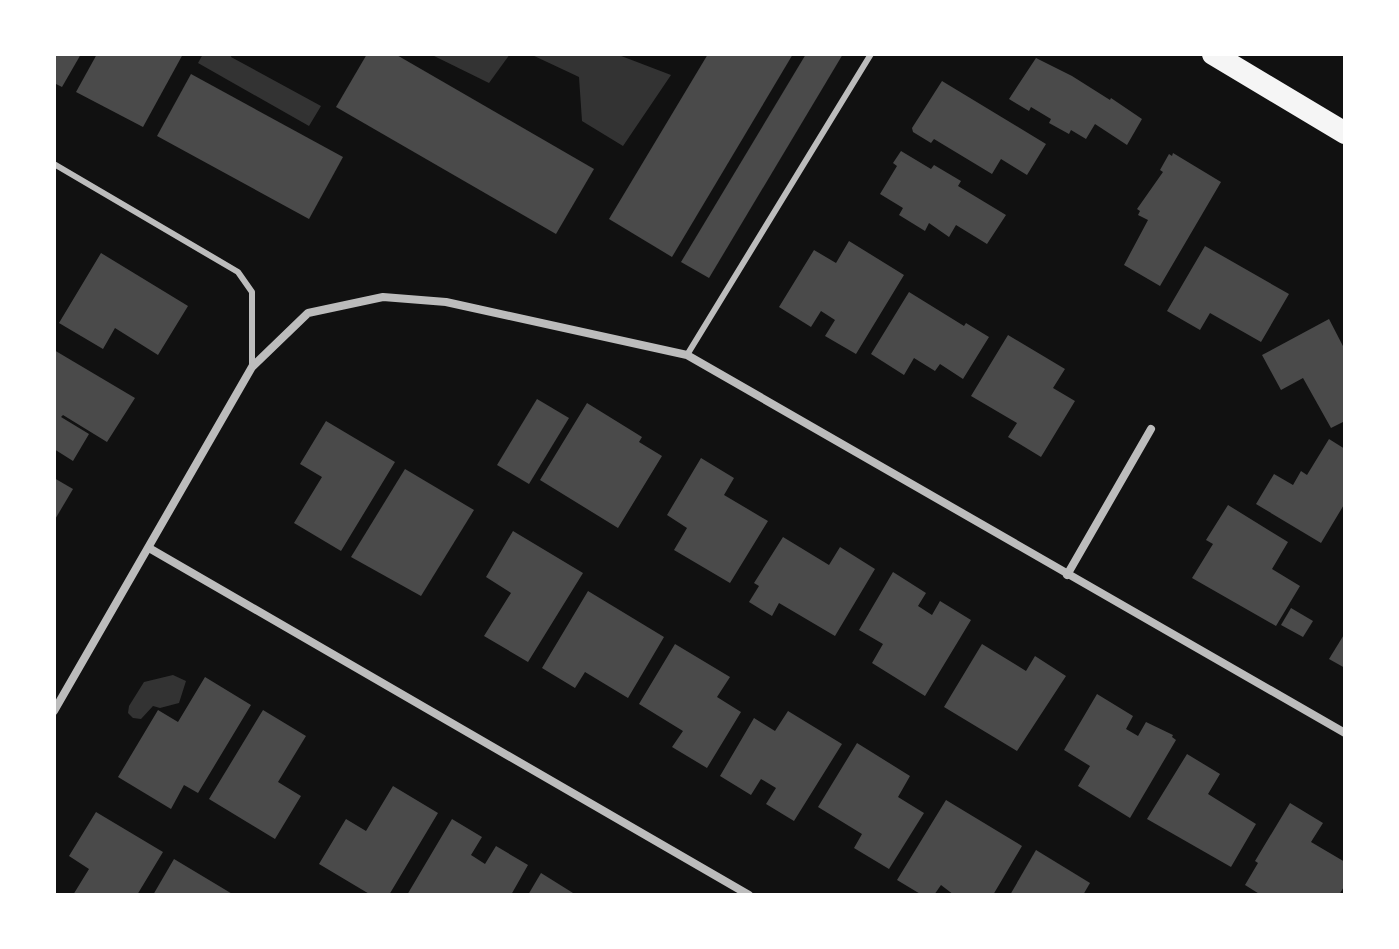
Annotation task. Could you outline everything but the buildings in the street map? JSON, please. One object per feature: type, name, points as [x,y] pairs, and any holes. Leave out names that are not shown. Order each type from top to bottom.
[{"type":"highway","points":[[1213,54],[1345,133]]},
{"type":"street","points":[[54,711],[252,367],[308,313],[383,297],[446,302],[687,355],[1345,733]]},
{"type":"street","points":[[1067,575],[1151,429]]},
{"type":"street","points":[[149,548],[749,895]]},
{"type":"lane","points":[[687,355],[871,54]]},
{"type":"lane","points":[[54,164],[238,272],[252,292],[252,367]]},
{"type":"shaded area","points":[[203,54],[232,54],[231,57],[321,106],[309,126],[198,63]]},
{"type":"shaded area","points":[[430,54],[510,54],[489,83]]},
{"type":"shaded area","points":[[530,54],[616,54],[671,75],[623,146],[582,121],[579,77]]},
{"type":"shaded area","points":[[173,675],[186,681],[179,703],[160,708],[153,706],[141,719],[133,718],[128,713],[144,682]]}]
